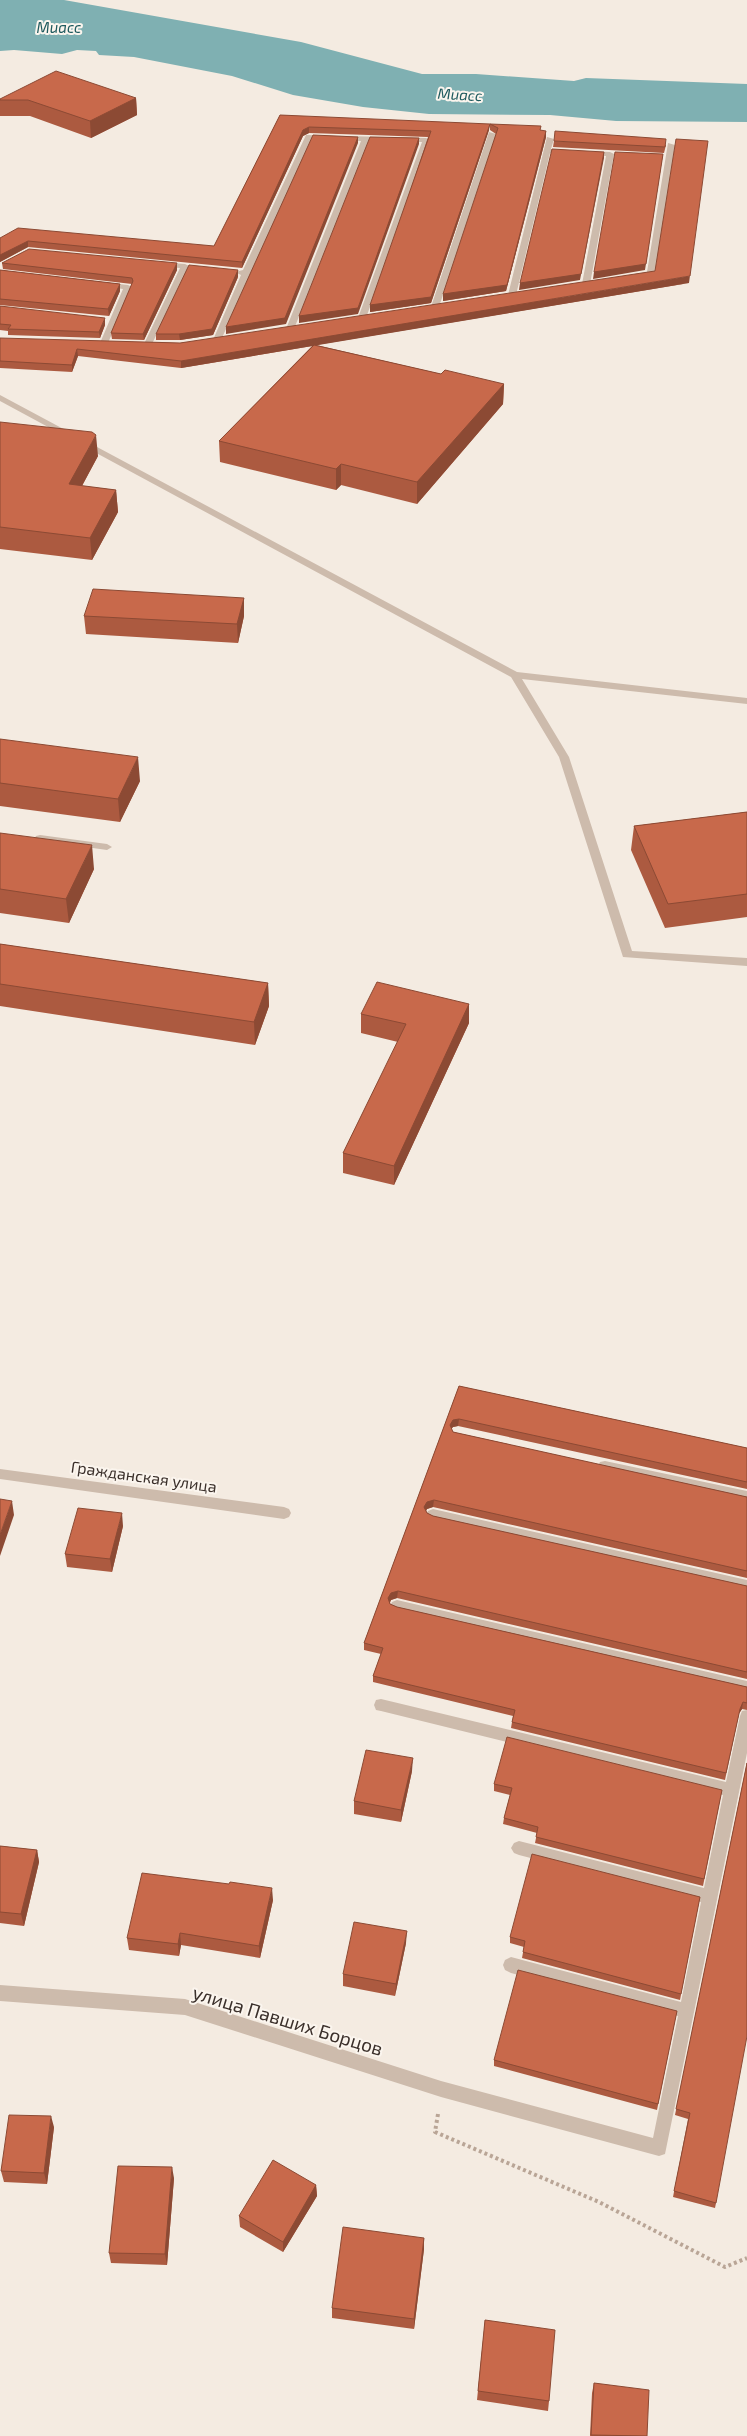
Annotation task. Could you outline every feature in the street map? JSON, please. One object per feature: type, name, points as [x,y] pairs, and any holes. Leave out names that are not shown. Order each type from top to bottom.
[{"type":"street","points":[[435,307],[492,134]]},
{"type":"street","points":[[208,341],[222,339],[246,273],[309,137],[426,140],[357,319],[371,317]]},
{"type":"street","points":[[281,330],[294,328],[366,138]]},
{"type":"street","points":[[512,295],[550,139]]},
{"type":"street","points":[[632,277],[650,274],[671,145]]},
{"type":"street","points":[[547,151],[620,155]]},
{"type":"street","points":[[586,284],[610,154]]},
{"type":"street","points":[[659,156],[669,157]]},
{"type":"street","points":[[147,344],[189,267],[155,263]]},
{"type":"street","points":[[228,271],[246,273]]},
{"type":"street","points":[[577,286],[595,283]]},
{"type":"street","points":[[94,343],[108,343],[113,321],[128,287],[98,284]]},
{"type":"street","points":[[502,297],[521,294]]},
{"type":"street","points":[[426,308],[444,305]]},
{"type":"street","points":[[104,320],[113,321]]},
{"type":"street","points":[[0,398],[515,675],[747,701]]},
{"type":"street","points":[[515,675],[564,757],[627,954],[747,962]]},
{"type":"street","points":[[29,837],[107,847]]},
{"type":"street","points":[[593,1463],[747,1497]]},
{"type":"street","name":"Гражданская улица","points":[[0,1474],[284,1513]]},
{"type":"street","points":[[433,1515],[747,1586]]},
{"type":"street","points":[[397,1606],[747,1687]]},
{"type":"street","points":[[381,1706],[732,1790]]},
{"type":"street","points":[[511,1965],[687,2011],[747,1716]]},
{"type":"street","points":[[519,1848],[710,1897]]},
{"type":"street","name":"улица Павших Борцов","points":[[0,1993],[185,2007],[441,2089],[659,2148],[687,2011]]},
{"type":"path","points":[[441,2089],[435,2132],[599,2202],[725,2267],[747,2258]]},
{"type":"water","name":"Миасс","points":[[0,0],[64,0],[301,42],[422,74],[476,74],[574,81],[586,78],[747,84],[747,122],[616,121],[550,115],[429,114],[363,107],[293,95],[232,76],[134,57],[99,55],[96,51],[77,50],[62,54],[14,50],[0,51]]},
{"type":"building","points":[[56,71],[136,98],[90,121],[28,100],[0,100]]},
{"type":"building","points":[[280,115],[490,124],[431,297],[370,305],[431,131],[309,127],[303,130],[242,262],[28,241],[0,255],[0,238],[18,228],[214,246]]},
{"type":"building","points":[[490,124],[541,126],[540,130],[546,131],[507,285],[443,294],[498,128]]},
{"type":"building","points":[[555,131],[666,139],[665,147],[554,141]]},
{"type":"building","points":[[313,135],[358,137],[285,318],[226,327]]},
{"type":"building","points":[[370,137],[419,138],[358,308],[299,316]]},
{"type":"building","points":[[676,139],[708,141],[690,276],[181,361],[77,349],[72,365],[0,361],[0,338],[180,343],[655,271]]},
{"type":"building","points":[[552,149],[604,152],[581,274],[520,283]]},
{"type":"building","points":[[615,152],[663,154],[646,264],[594,272]]},
{"type":"building","points":[[29,249],[177,263],[143,334],[111,333],[133,281],[132,278],[2,263]]},
{"type":"building","points":[[189,265],[238,270],[212,329],[179,334],[156,334]]},
{"type":"building","points":[[0,270],[120,284],[108,309],[0,299]]},
{"type":"building","points":[[0,306],[105,318],[99,332],[8,329],[11,325],[0,324]]},
{"type":"building","points":[[314,345],[441,374],[445,370],[504,384],[417,482],[341,464],[336,469],[219,441]]},
{"type":"building","points":[[0,422],[92,432],[96,435],[69,484],[116,490],[90,538],[0,527]]},
{"type":"building","points":[[93,589],[244,598],[237,624],[84,616]]},
{"type":"building","points":[[0,739],[138,757],[118,799],[0,783]]},
{"type":"building","points":[[747,812],[747,894],[668,904],[634,826]]},
{"type":"building","points":[[0,833],[92,845],[66,899],[0,889]]},
{"type":"building","points":[[0,944],[268,983],[254,1022],[0,984]]},
{"type":"building","points":[[377,982],[469,1004],[394,1166],[343,1153],[406,1024],[361,1014]]},
{"type":"building","points":[[459,1386],[747,1448],[747,1482],[459,1419],[453,1420],[450,1425],[453,1432],[747,1497],[747,1571],[434,1500],[427,1502],[424,1507],[427,1513],[433,1516],[747,1586],[747,1672],[398,1591],[391,1593],[388,1598],[390,1604],[397,1607],[747,1687],[747,1703],[743,1702],[740,1709],[726,1773],[512,1722],[515,1710],[373,1676],[383,1648],[364,1643]]},
{"type":"building","points":[[0,1499],[12,1501],[0,1535]]},
{"type":"building","points":[[78,1508],[122,1513],[110,1559],[65,1554]]},
{"type":"building","points":[[507,1737],[722,1790],[704,1879],[536,1837],[538,1827],[504,1818],[512,1788],[494,1784]]},
{"type":"building","points":[[366,1750],[413,1758],[401,1810],[354,1801]]},
{"type":"building","points":[[747,1763],[747,2036],[716,2203],[674,2191],[690,2113],[676,2109]]},
{"type":"building","points":[[0,1846],[37,1850],[21,1914],[0,1912]]},
{"type":"building","points":[[532,1854],[700,1897],[681,1994],[523,1952],[525,1941],[510,1937]]},
{"type":"building","points":[[142,1873],[272,1888],[259,1946],[180,1933],[178,1944],[127,1938]]},
{"type":"building","points":[[354,1922],[407,1931],[396,1984],[343,1974]]},
{"type":"building","points":[[518,1970],[677,2011],[658,2104],[494,2060]]},
{"type":"building","points":[[9,2115],[51,2116],[44,2173],[1,2171]]},
{"type":"building","points":[[273,2160],[316,2185],[283,2242],[239,2216]]},
{"type":"building","points":[[118,2166],[172,2167],[165,2254],[109,2253]]},
{"type":"building","points":[[343,2227],[424,2238],[414,2319],[332,2308]]},
{"type":"building","points":[[485,2320],[555,2330],[549,2401],[478,2391]]},
{"type":"building","points":[[594,2383],[649,2390],[647,2436],[591,2435]]}]
